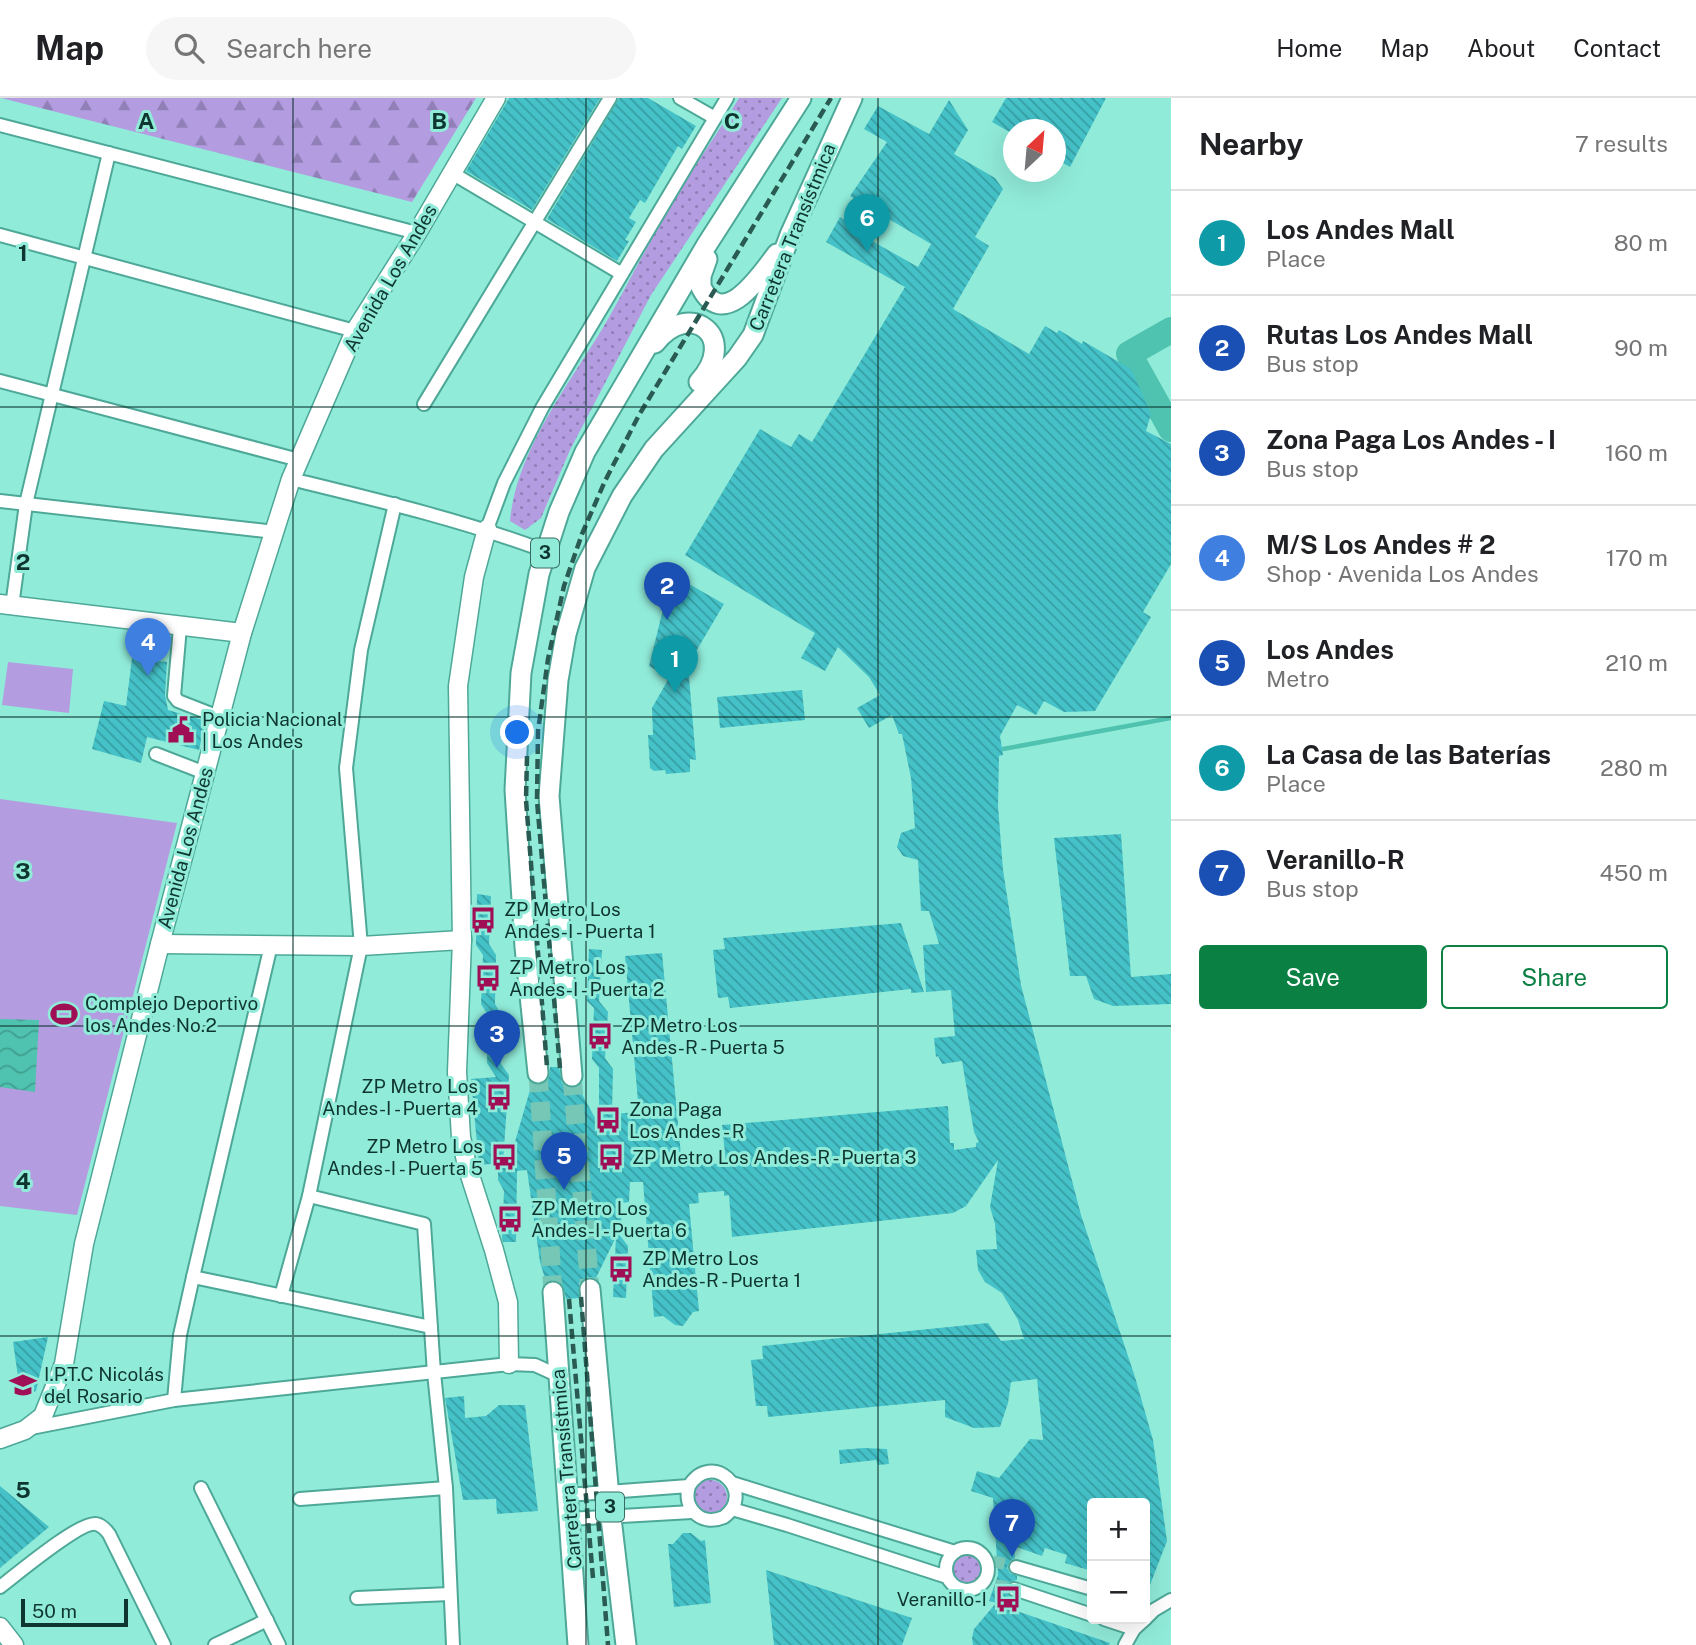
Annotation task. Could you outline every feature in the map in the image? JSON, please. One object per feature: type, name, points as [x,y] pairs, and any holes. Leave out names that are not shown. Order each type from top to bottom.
[{"type":"main road","name":"3","points":[[538,1073],[525,947],[515,790],[521,673],[545,551],[585,452],[706,246],[801,98]]},
{"type":"main road","name":"Carretera Transístmica","points":[[572,1076],[549,796],[558,680],[566,634],[585,568],[622,496],[654,449],[737,358],[752,335],[790,235],[852,98]]},
{"type":"main road","points":[[765,153],[705,264],[700,282],[703,292],[716,302],[736,300],[759,278],[790,235]]},
{"type":"main road","points":[[585,452],[654,345],[666,331],[680,324],[693,323],[706,331],[715,345],[716,354],[712,367],[639,450],[623,480],[601,534]]},
{"type":"main road","name":"Carretera Transístmica","points":[[590,1289],[608,1493],[626,1645]]},
{"type":"main road","name":"Carretera Transístmica","points":[[553,1293],[578,1645]]},
{"type":"street","name":"Avenida Los Andes","points":[[25,1430],[43,1416],[64,1364],[84,1244],[160,944],[242,633],[290,479],[355,331],[417,233],[496,98]]},
{"type":"street","points":[[424,404],[610,98]]},
{"type":"street","points":[[680,98],[715,118]]},
{"type":"street","points":[[509,1364],[508,1302],[467,1166],[461,1137],[457,1046],[462,940],[458,686],[474,577],[486,529],[504,483],[542,408],[727,98]]},
{"type":"street","points":[[0,125],[417,233]]},
{"type":"street","points":[[109,153],[26,504],[6,605],[242,633]]},
{"type":"street","points":[[452,173],[622,274]]},
{"type":"street","points":[[0,235],[355,331]]},
{"type":"street","points":[[0,381],[299,460]]},
{"type":"street","points":[[290,479],[486,529],[545,551]]},
{"type":"street","points":[[0,501],[275,532]]},
{"type":"street","points":[[282,1296],[309,1196],[361,946],[346,768],[361,650],[395,504]]},
{"type":"street","points":[[180,627],[174,696],[178,701],[219,717]]},
{"type":"street","points":[[156,754],[205,773]]},
{"type":"street","points":[[160,944],[361,946],[462,940]]},
{"type":"street","points":[[174,1400],[180,1335],[192,1277],[271,945]]},
{"type":"street","points":[[309,1196],[424,1224],[434,1373],[446,1488],[453,1645]]},
{"type":"street","points":[[192,1277],[431,1328]]},
{"type":"street","points":[[0,1439],[25,1430],[174,1400],[509,1364],[535,1365],[559,1376]]},
{"type":"street","points":[[712,1471],[727,1477],[732,1483],[736,1496],[732,1509],[724,1517],[706,1520],[692,1511],[687,1499],[689,1486],[698,1475],[712,1471]]},
{"type":"street","points":[[732,1483],[955,1552]]},
{"type":"street","points":[[568,1495],[689,1486]]},
{"type":"street","points":[[201,1488],[279,1645]]},
{"type":"street","points":[[300,1499],[446,1488]]},
{"type":"street","points":[[732,1509],[947,1577],[958,1588],[965,1590],[987,1584],[995,1585]]},
{"type":"street","points":[[569,1519],[692,1511]]},
{"type":"street","points":[[0,1587],[70,1535],[86,1525],[95,1524],[103,1527],[109,1534],[164,1645]]},
{"type":"street","points":[[947,1577],[947,1563],[955,1552],[975,1549],[990,1560],[989,1572],[983,1584],[977,1588]]},
{"type":"street","points":[[1016,1567],[1087,1587]]},
{"type":"street","points":[[1014,1589],[1086,1613]]},
{"type":"street","points":[[357,1598],[450,1594]]},
{"type":"street","points":[[1150,1611],[1171,1600]]},
{"type":"street","points":[[215,1645],[267,1620]]},
{"type":"street","points":[[1119,1624],[1134,1629]]},
{"type":"street","points":[[1125,1645],[1138,1624]]},
{"type":"street","points":[[0,1627],[14,1645]]},
{"type":"green space","points":[[1,98],[476,98],[412,202]]},
{"type":"green space","points":[[739,98],[782,98],[651,295],[570,450],[541,518],[525,530],[510,521],[514,496],[532,446],[686,180]]},
{"type":"green space","points":[[8,662],[73,669],[69,713],[2,705]]},
{"type":"green space","name":"Complejo Deportivo los Andes No.2","points":[[0,799],[177,823],[77,1215],[0,1206]]},
{"type":"green space","points":[[710,1480],[722,1485],[727,1497],[722,1509],[710,1514],[698,1509],[693,1497],[698,1485]]},
{"type":"green space","points":[[967,1553],[979,1557],[983,1569],[979,1581],[967,1585],[955,1581],[951,1569],[955,1557]]},
{"type":"water","points":[[0,1019],[39,1020],[35,1092],[0,1087]]},
{"type":"building","points":[[509,98],[600,98],[532,210],[466,171]]},
{"type":"building","points":[[619,98],[648,98],[696,126],[682,149],[678,146],[645,203],[640,200],[629,218],[636,222],[617,261],[547,219]]},
{"type":"building","points":[[1006,98],[1106,98],[1070,167],[1066,165],[1066,119],[1003,119],[1003,128],[992,122]]},
{"type":"building","points":[[949,100],[968,130],[954,154],[995,178],[1003,189],[975,237],[989,246],[953,309],[1029,354],[1045,326],[1057,333],[1059,330],[1082,344],[1083,341],[1131,369],[1151,414],[1146,431],[1171,444],[1171,564],[1143,612],[1151,617],[1095,711],[1064,712],[1044,701],[1036,715],[1017,705],[1000,736],[1003,755],[999,756],[998,806],[1003,870],[1021,985],[1081,1215],[1153,1440],[1167,1541],[1150,1585],[1150,1498],[1087,1498],[1087,1570],[1065,1563],[1067,1555],[1045,1548],[1042,1556],[1014,1546],[1015,1558],[1007,1568],[1017,1576],[1017,1580],[1009,1582],[1005,1590],[1012,1597],[1008,1608],[1110,1643],[1109,1645],[973,1645],[974,1629],[996,1603],[989,1601],[998,1575],[993,1498],[971,1491],[977,1471],[999,1478],[1030,1439],[1043,1440],[1037,1379],[1011,1382],[1000,1427],[974,1428],[945,1417],[945,1400],[768,1417],[767,1406],[756,1406],[751,1360],[763,1359],[762,1346],[988,1323],[1001,1341],[1024,1339],[1018,1320],[1002,1293],[985,1282],[978,1270],[976,1250],[997,1249],[995,1224],[990,1207],[998,1160],[966,1206],[953,1213],[732,1237],[729,1195],[724,1196],[724,1191],[698,1193],[699,1203],[689,1204],[699,1311],[693,1312],[683,1326],[675,1325],[663,1316],[654,1317],[643,1182],[630,1182],[629,1202],[622,1203],[621,1227],[618,1233],[628,1246],[626,1298],[613,1297],[616,1237],[596,1278],[588,1277],[579,1283],[579,1298],[566,1299],[559,1281],[546,1282],[540,1262],[527,1170],[517,1171],[516,1242],[503,1242],[502,1238],[504,1191],[498,1180],[498,1165],[508,1166],[532,1083],[545,1083],[550,1067],[559,1067],[562,1083],[567,1087],[578,1087],[599,1125],[599,1068],[592,1059],[594,1008],[587,1001],[589,949],[602,950],[599,1001],[608,1012],[605,1058],[613,1069],[612,1114],[639,1112],[625,956],[662,953],[682,1166],[726,1163],[722,1125],[948,1106],[950,1143],[954,1143],[954,1150],[976,1147],[979,1142],[974,1132],[962,1061],[942,1064],[938,1056],[936,1057],[934,1038],[955,1036],[951,990],[926,992],[923,945],[939,944],[929,911],[921,911],[918,860],[903,856],[897,847],[901,833],[915,828],[911,778],[902,734],[899,734],[892,715],[869,728],[857,708],[880,695],[869,677],[838,647],[825,671],[801,658],[815,633],[685,555],[760,429],[791,447],[799,434],[812,442],[905,287],[826,242],[840,217],[874,236],[872,241],[918,267],[931,244],[850,196],[887,142],[864,129],[878,106],[929,134]]},
{"type":"building","points":[[680,584],[687,588],[689,584],[724,604],[688,665],[696,760],[690,759],[690,772],[666,774],[665,770],[654,771],[650,768],[648,735],[653,735],[652,708],[669,678],[649,666],[667,593]]},
{"type":"building","points":[[132,658],[167,662],[165,695],[168,710],[206,721],[199,750],[147,737],[141,763],[92,749],[104,701],[126,706]]},
{"type":"building","points":[[802,690],[805,720],[720,728],[717,697]]},
{"type":"building","points":[[1121,834],[1131,977],[1171,974],[1171,1004],[1113,1006],[1094,999],[1086,976],[1070,976],[1054,838]]},
{"type":"building","points":[[477,894],[491,896],[489,944],[496,955],[495,1004],[502,1016],[501,1064],[509,1075],[503,1163],[479,1165],[471,1079],[496,1077],[487,1063],[488,1015],[481,1004],[483,955],[476,945]]},
{"type":"building","points":[[901,923],[924,992],[911,993],[911,989],[730,1008],[728,997],[718,998],[713,950],[725,949],[723,938]]},
{"type":"building","points":[[48,1337],[36,1391],[21,1398],[13,1342]]},
{"type":"building","points":[[464,1396],[465,1418],[486,1416],[499,1405],[525,1405],[538,1511],[497,1514],[496,1499],[463,1500],[445,1398]]},
{"type":"building","points":[[887,1449],[889,1464],[878,1465],[876,1460],[840,1464],[839,1450]]},
{"type":"building","points":[[0,1486],[49,1527],[0,1568]]},
{"type":"building","points":[[683,1533],[691,1533],[701,1541],[705,1540],[711,1603],[674,1607],[668,1544],[673,1544]]},
{"type":"building","points":[[766,1570],[912,1618],[902,1645],[774,1645]]},
{"type":"waterway","points":[[1171,330],[1129,354],[1171,429]]},
{"type":"waterway","points":[[1003,749],[1171,718]]},
{"type":"tunnel","points":[[538,1073],[553,1292]]},
{"type":"tunnel","points":[[572,1076],[590,1289]]},
{"type":"tunnel","points":[[993,1561],[1016,1567]]},
{"type":"tunnel","points":[[995,1585],[1014,1589]]},
{"type":"railway","points":[[560,1068],[537,801],[538,731],[548,659],[564,586],[582,534],[605,481],[639,415],[831,98]]},
{"type":"railway","points":[[527,756],[526,800],[547,1067]]},
{"type":"railway","points":[[581,1297],[608,1645]]},
{"type":"railway","points":[[569,1299],[593,1578]]},
{"type":"place","name":"La Casa de las Baterías","points":[[867,252]]},
{"type":"place","name":"Rutas Los Andes Mall","points":[[667,620]]},
{"type":"place","name":"M/S Los Andes # 2","points":[[148,676]]},
{"type":"place","name":"Los Andes Mall","points":[[675,693]]},
{"type":"place","name":"Policia Nacional | Los Andes","points":[[181,730]]},
{"type":"place","name":"ZP Metro Los Andes-I - Puerta 1","points":[[483,920]]},
{"type":"place","name":"ZP Metro Los Andes-I - Puerta 2","points":[[488,978]]},
{"type":"place","name":"Complejo Deportivo los Andes No.2","points":[[64,1014]]},
{"type":"place","name":"ZP Metro Los Andes-R - Puerta 5","points":[[600,1036]]},
{"type":"place","name":"Zona Paga Los Andes - I","points":[[497,1068]]},
{"type":"place","name":"ZP Metro Los Andes-I - Puerta 4","points":[[499,1097]]},
{"type":"place","name":"Zona Paga Los Andes - R","points":[[608,1120]]},
{"type":"place","name":"ZP Metro Los Andes-I - Puerta 5","points":[[504,1157]]},
{"type":"place","name":"ZP Metro Los Andes-R - Puerta 3","points":[[611,1157]]},
{"type":"place","name":"Los Andes","points":[[564,1190]]},
{"type":"place","name":"ZP Metro Los Andes-I - Puerta 6","points":[[510,1219]]},
{"type":"place","name":"ZP Metro Los Andes-R - Puerta 1","points":[[621,1269]]},
{"type":"place","name":"I.P.T.C Nicolás del Rosario","points":[[23,1385]]},
{"type":"place","name":"Veranillo-R","points":[[1012,1557]]},
{"type":"place","name":"Veranillo-I","points":[[1008,1599]]}]
